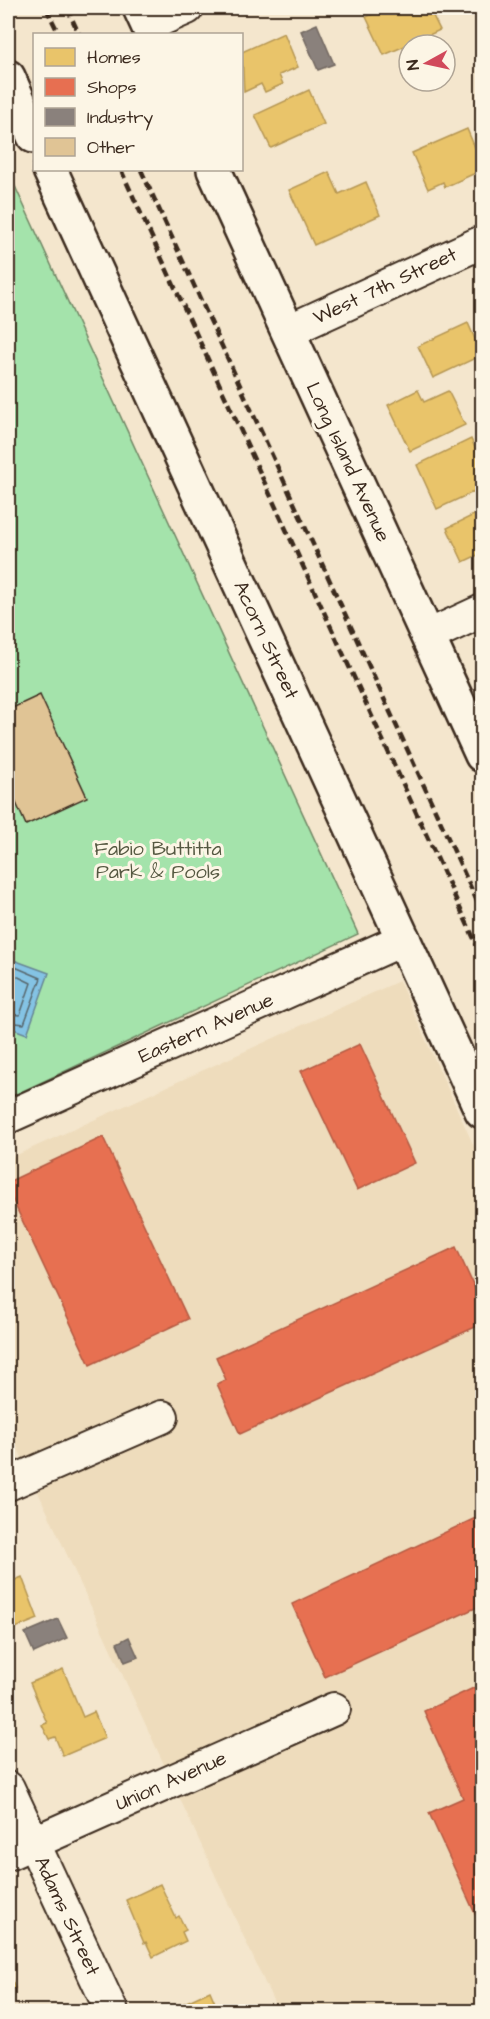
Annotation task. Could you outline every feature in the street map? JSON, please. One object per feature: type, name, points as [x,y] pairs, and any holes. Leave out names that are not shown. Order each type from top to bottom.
[{"type":"street","points":[[146,22],[187,8]]},
{"type":"street","points":[[8,77],[33,134]]},
{"type":"street","name":"Acorn Street","points":[[50,171],[483,1111]]},
{"type":"street","name":"Long Island Avenue","points":[[214,171],[483,754]]},
{"type":"street","name":"West 7th Street","points":[[288,331],[483,242]]},
{"type":"street","points":[[428,636],[483,611]]},
{"type":"street","name":"Eastern Avenue","points":[[8,1117],[404,939]]},
{"type":"street","points":[[8,1484],[162,1418]]},
{"type":"street","name":"Union Avenue","points":[[20,1848],[334,1709]]},
{"type":"street","name":"Adams Street","points":[[8,1788],[20,1848],[112,2012]]},
{"type":"shaded area","points":[[399,981],[482,1164],[482,2011],[278,2011],[8,1427],[8,1159]]},
{"type":"green space","name":"Fabio Buttitta Park & Pools","points":[[8,171],[358,934],[8,1098]]},
{"type":"water","points":[[8,958],[49,973],[27,1034],[8,1027]]},
{"type":"building: Homes","points":[[387,8],[429,8],[440,30],[433,33],[397,33],[397,49],[384,55],[366,17]]},
{"type":"building: Homes","points":[[284,33],[298,67],[279,75],[283,84],[265,92],[261,84],[244,92],[243,52]]},
{"type":"building: Homes","points":[[309,90],[324,124],[271,148],[255,115]]},
{"type":"building: Homes","points":[[467,129],[482,164],[482,170],[445,187],[443,182],[428,189],[412,153]]},
{"type":"building: Homes","points":[[329,172],[339,194],[366,182],[380,215],[314,245],[289,190]]},
{"type":"building: Homes","points":[[468,323],[482,355],[433,378],[418,346]]},
{"type":"building: Homes","points":[[418,390],[424,402],[448,391],[465,425],[410,451],[388,405]]},
{"type":"building: Homes","points":[[471,439],[477,452],[482,450],[482,488],[437,509],[417,465]]},
{"type":"building: Homes","points":[[482,511],[482,553],[463,562],[447,528]]},
{"type":"building: Homes","points":[[22,1577],[38,1619],[8,1631],[8,1583]]},
{"type":"building: Homes","points":[[63,1669],[83,1717],[94,1712],[105,1738],[63,1756],[55,1737],[49,1739],[42,1725],[47,1723],[30,1683]]},
{"type":"building: Homes","points":[[160,1884],[176,1918],[179,1916],[186,1930],[182,1932],[186,1941],[153,1957],[146,1942],[144,1943],[126,1900]]},
{"type":"building: Homes","points":[[8,1971],[15,1988],[8,1991]]},
{"type":"building: Homes","points":[[210,1991],[219,2012],[178,2012],[176,2007]]},
{"type":"building: Shops","points":[[360,1044],[415,1163],[357,1190],[301,1071]]},
{"type":"building: Shops","points":[[103,1137],[188,1319],[90,1365],[8,1190],[8,1182]]},
{"type":"building: Shops","points":[[456,1247],[482,1304],[482,1324],[240,1434],[217,1384],[226,1380],[216,1357]]},
{"type":"building: Shops","points":[[482,1515],[482,1605],[325,1677],[292,1604]]},
{"type":"building: Shops","points":[[482,1684],[482,1929],[429,1813],[463,1798],[424,1711]]},
{"type":"building: Industry","points":[[317,24],[334,64],[318,70],[301,31]]},
{"type":"building: Industry","points":[[58,1619],[67,1638],[34,1653],[25,1633]]},
{"type":"building: Industry","points":[[129,1637],[138,1657],[125,1662],[117,1643]]},
{"type":"building: Other","points":[[40,695],[87,797],[26,825],[8,785],[8,710]]},
{"type":"railway","points":[[46,8],[58,33]]},
{"type":"railway","points":[[67,8],[79,33]]},
{"type":"railway","points":[[121,171],[482,956]]},
{"type":"railway","points":[[141,171],[482,912]]}]
